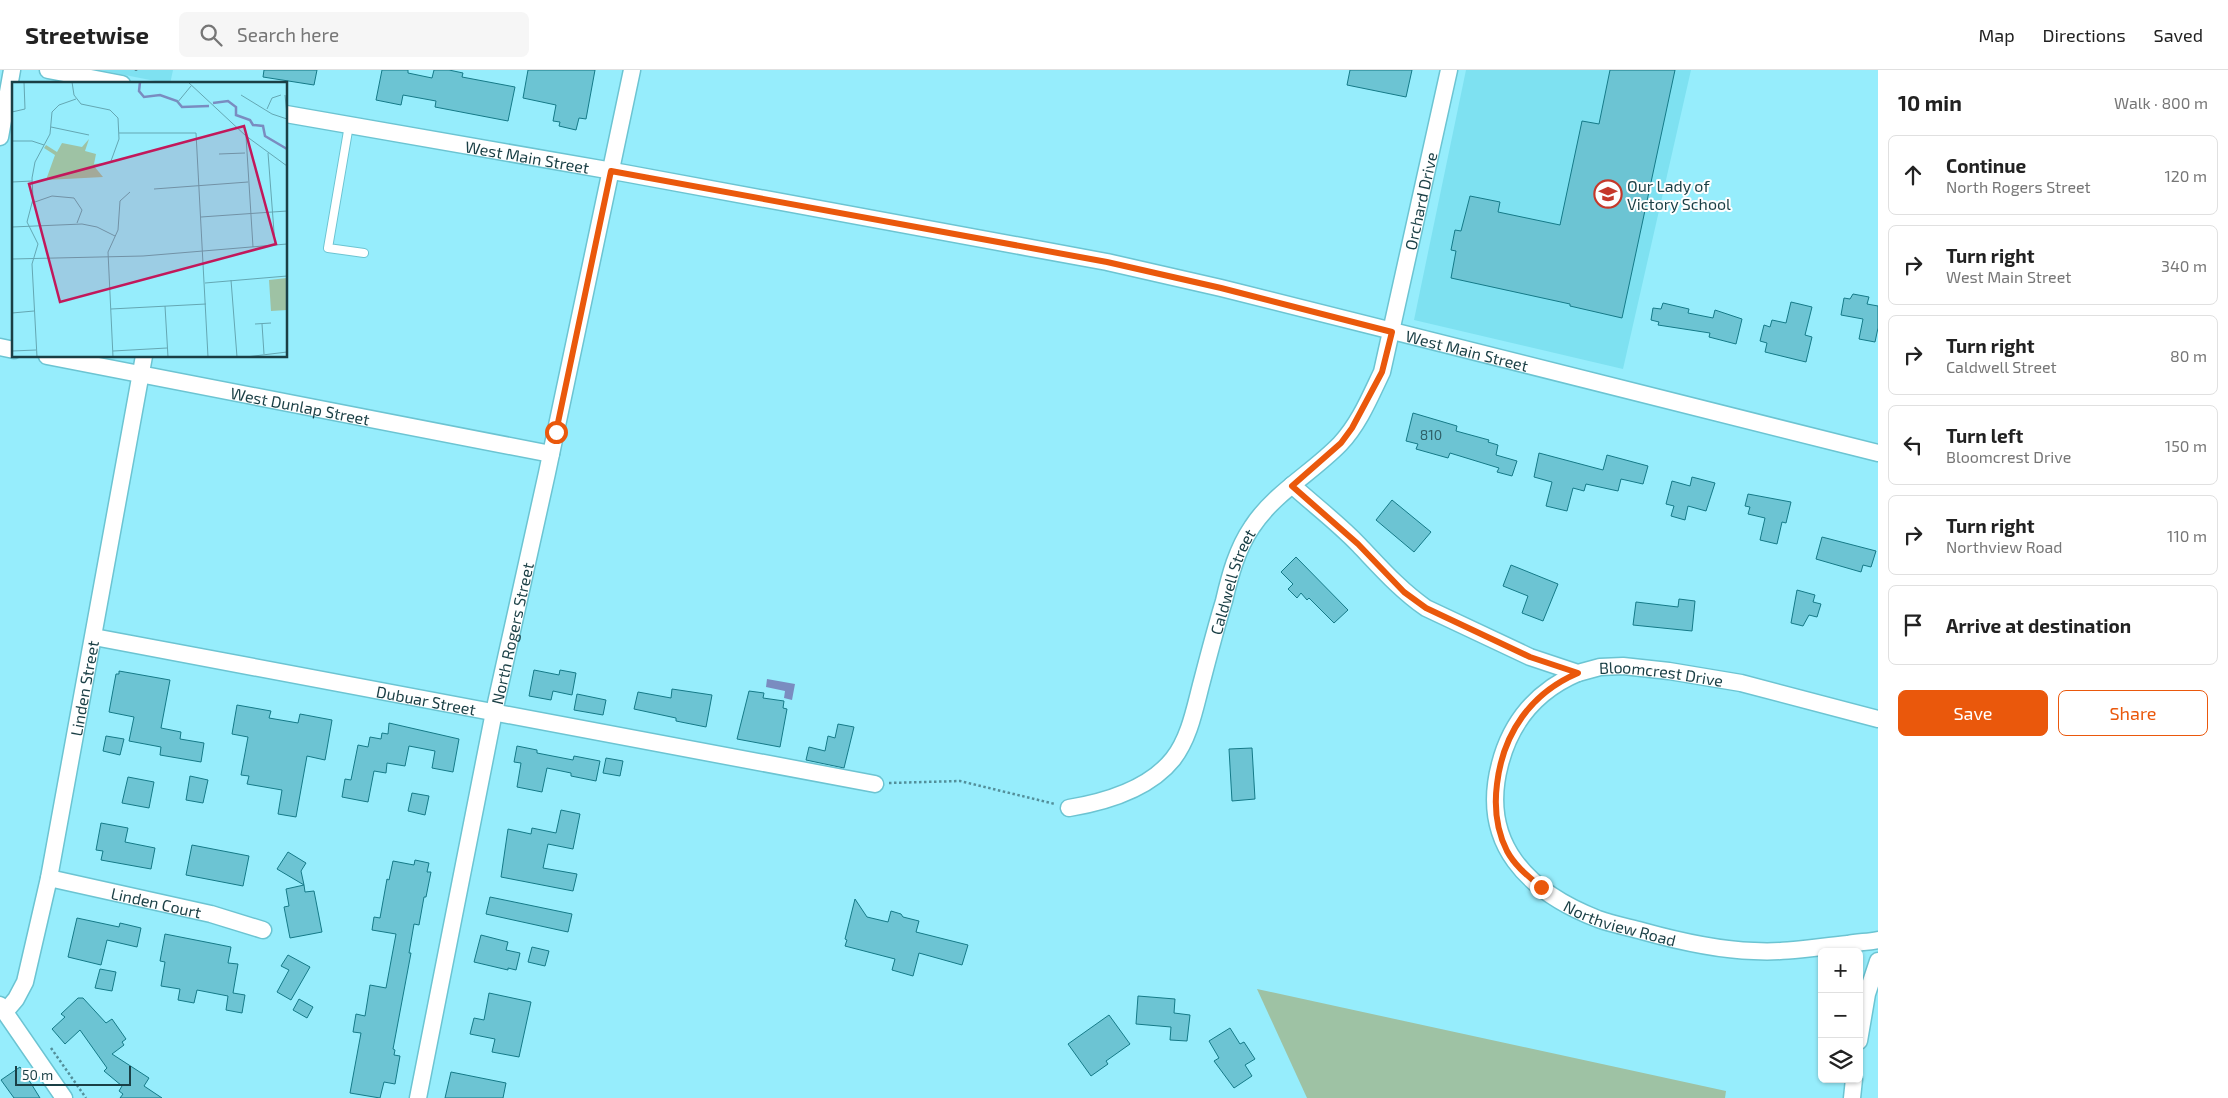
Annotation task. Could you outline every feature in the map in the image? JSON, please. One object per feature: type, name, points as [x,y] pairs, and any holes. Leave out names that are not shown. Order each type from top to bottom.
[{"type":"street","points":[[0,137],[12,70]]},
{"type":"street","points":[[48,70],[111,82]]},
{"type":"street","name":"North Rogers Street","points":[[418,1098],[494,712],[551,454],[632,70]]},
{"type":"street","name":"Orchard Drive","points":[[1392,332],[1448,70]]},
{"type":"street","name":"West Main Street","points":[[288,114],[611,171],[1107,262],[1221,288],[1878,453]]},
{"type":"street","name":"Caldwell Street","points":[[1069,808],[1092,804],[1137,787],[1172,760],[1182,743],[1192,717],[1236,557],[1264,511],[1335,448],[1352,428],[1382,372],[1392,332]]},
{"type":"street","name":"West Dunlap Street","points":[[57,358],[551,454]]},
{"type":"street","name":"Linden Street","points":[[3,1009],[16,999],[25,982],[49,878],[144,358]]},
{"type":"street","name":"Bloomcrest Drive","points":[[1292,486],[1358,544],[1404,592],[1426,608],[1530,657],[1578,673],[1600,667],[1623,666],[1740,683],[1878,719]]},
{"type":"street","name":"Dubuar Street","points":[[94,637],[874,784]]},
{"type":"street","name":"Northview Road","points":[[1578,673],[1549,688],[1535,700],[1515,725],[1503,751],[1495,794],[1496,819],[1508,852],[1526,875],[1556,898],[1600,919],[1712,947],[1779,952],[1878,940]]},
{"type":"street","name":"Linden Court","points":[[49,878],[211,914],[264,930]]},
{"type":"street","points":[[1860,1038],[1867,994],[1878,961]]},
{"type":"street","points":[[3,1009],[64,1098]]},
{"type":"street","points":[[1852,1098],[1854,1083]]},
{"type":"lane","points":[[348,125],[328,248],[364,253]]},
{"type":"path","points":[[874,784],[908,781],[960,781],[1069,808]]},
{"type":"shaded area","points":[[100,70],[173,70],[170,82],[160,82]]},
{"type":"shaded area","points":[[1466,70],[1691,70],[1623,369],[1414,320]]},
{"type":"shaded area","points":[[767,679],[795,684],[792,700],[784,698],[785,691],[766,687]]},
{"type":"green space","points":[[1257,989],[1726,1091],[1725,1098],[1307,1098]]},
{"type":"building","points":[[264,70],[317,70],[314,85],[263,77]]},
{"type":"building","points":[[382,70],[408,70],[408,73],[432,78],[434,70],[449,70],[463,73],[462,77],[515,87],[508,121],[435,107],[436,101],[403,95],[401,105],[376,100]]},
{"type":"building","points":[[528,70],[595,70],[586,119],[579,118],[576,130],[559,126],[560,122],[553,121],[556,105],[523,98]]},
{"type":"building","points":[[1350,70],[1412,70],[1406,97],[1347,85]]},
{"type":"building","name":"Our Lady of Victory School","points":[[1610,70],[1675,70],[1622,318],[1570,306],[1570,304],[1451,278],[1456,251],[1451,250],[1455,230],[1461,231],[1470,196],[1500,202],[1498,212],[1560,225],[1582,121],[1599,124]]},
{"type":"building","points":[[1853,294],[1869,297],[1867,304],[1878,306],[1878,328],[1875,342],[1859,339],[1863,319],[1841,315],[1844,298],[1850,299]]},
{"type":"building","points":[[1791,302],[1812,307],[1805,335],[1812,337],[1806,362],[1765,352],[1767,343],[1760,341],[1764,325],[1770,327],[1772,320],[1786,323]]},
{"type":"building","points":[[1663,303],[1689,309],[1688,313],[1713,318],[1715,310],[1742,319],[1736,344],[1709,337],[1710,333],[1658,325],[1659,322],[1651,320],[1653,308],[1661,309]]},
{"type":"building","points":[[1413,413],[1457,426],[1456,431],[1489,440],[1488,442],[1498,445],[1496,455],[1517,461],[1512,476],[1497,472],[1499,468],[1450,453],[1448,458],[1416,449],[1418,444],[1406,441]]},
{"type":"building","points":[[1539,453],[1603,470],[1607,455],[1648,466],[1643,484],[1621,479],[1618,491],[1586,484],[1584,491],[1573,488],[1567,511],[1546,506],[1552,482],[1534,477]]},
{"type":"building","points":[[1692,477],[1715,483],[1706,511],[1688,506],[1685,520],[1671,516],[1674,506],[1666,504],[1672,481],[1690,486]]},
{"type":"building","points":[[1748,494],[1791,502],[1786,523],[1782,522],[1777,544],[1760,540],[1765,518],[1748,514],[1750,507],[1745,506]]},
{"type":"building","points":[[1392,500],[1431,532],[1414,552],[1376,520]]},
{"type":"building","points":[[1822,537],[1876,551],[1871,567],[1863,565],[1861,572],[1816,559]]},
{"type":"building","points":[[1296,557],[1348,610],[1334,623],[1309,598],[1307,600],[1301,593],[1297,598],[1288,589],[1293,584],[1281,572]]},
{"type":"building","points":[[1511,565],[1558,584],[1543,621],[1522,613],[1528,596],[1503,586]]},
{"type":"building","points":[[1797,590],[1815,595],[1813,602],[1821,604],[1817,617],[1809,615],[1803,626],[1791,623]]},
{"type":"building","points":[[1679,599],[1695,601],[1692,631],[1633,625],[1636,602],[1678,607]]},
{"type":"building","points":[[534,670],[559,675],[560,670],[576,673],[572,695],[553,691],[551,700],[529,696]]},
{"type":"building","points":[[119,671],[170,680],[161,728],[181,732],[180,739],[204,743],[201,762],[160,755],[161,747],[129,741],[134,717],[109,712],[116,674],[119,674]]},
{"type":"building","points":[[672,689],[712,695],[706,727],[634,709],[638,692],[671,698]]},
{"type":"building","points":[[749,691],[764,693],[763,698],[784,701],[783,708],[787,709],[780,747],[737,739]]},
{"type":"building","points":[[577,694],[606,700],[603,715],[574,710]]},
{"type":"building","points":[[237,705],[271,711],[269,718],[298,723],[300,714],[332,720],[325,760],[307,756],[296,817],[278,814],[282,790],[247,784],[249,776],[241,775],[248,737],[232,734]]},
{"type":"building","points":[[389,723],[459,739],[453,772],[432,768],[435,751],[409,746],[405,766],[387,763],[386,773],[374,771],[368,802],[342,797],[345,779],[351,780],[358,745],[368,747],[370,737],[381,739],[382,733],[388,734]]},
{"type":"building","points":[[838,724],[854,727],[844,768],[806,760],[809,747],[825,751],[828,736],[835,738]]},
{"type":"building","points":[[106,736],[124,739],[120,755],[103,751]]},
{"type":"building","points":[[517,746],[537,750],[537,753],[573,760],[574,756],[600,761],[596,781],[571,776],[571,773],[547,768],[542,792],[517,787],[521,763],[514,762]]},
{"type":"building","points":[[1252,748],[1255,799],[1232,801],[1229,749]]},
{"type":"building","points":[[606,758],[623,761],[620,776],[603,773]]},
{"type":"building","points":[[190,776],[208,780],[203,803],[186,800]]},
{"type":"building","points":[[128,777],[154,782],[149,808],[122,803]]},
{"type":"building","points":[[412,793],[429,796],[425,815],[408,811]]},
{"type":"building","points":[[561,810],[580,814],[573,849],[548,844],[543,868],[577,874],[573,891],[501,877],[508,829],[531,834],[532,828],[556,833]]},
{"type":"building","points":[[101,823],[128,828],[125,842],[155,848],[151,869],[101,860],[103,851],[96,850]]},
{"type":"building","points":[[192,845],[249,856],[243,886],[186,875]]},
{"type":"building","points":[[288,852],[306,863],[301,871],[304,885],[277,869]]},
{"type":"building","points":[[415,860],[429,863],[427,872],[431,872],[419,925],[414,924],[409,953],[411,953],[393,1049],[395,1050],[394,1055],[400,1056],[395,1084],[384,1082],[380,1098],[350,1093],[361,1033],[353,1032],[356,1014],[365,1016],[370,985],[386,988],[396,934],[372,930],[374,917],[380,918],[387,879],[389,880],[393,861],[414,865]]},
{"type":"building","points":[[304,885],[305,892],[314,891],[322,932],[290,938],[284,907],[289,906],[286,889]]},
{"type":"building","points":[[490,897],[572,914],[568,932],[486,914]]},
{"type":"building","points":[[855,899],[867,917],[888,922],[891,911],[901,914],[903,917],[919,921],[916,932],[968,945],[962,965],[919,953],[913,976],[892,970],[895,959],[845,946]]},
{"type":"building","points":[[77,918],[119,927],[120,923],[141,928],[137,947],[107,940],[101,965],[68,957]]},
{"type":"building","points":[[165,934],[231,947],[228,963],[238,964],[233,993],[245,995],[242,1013],[226,1010],[228,996],[197,990],[194,1003],[178,1000],[180,989],[161,986],[165,962],[160,961]]},
{"type":"building","points":[[481,935],[508,942],[506,950],[520,953],[516,970],[474,962]]},
{"type":"building","points":[[532,947],[549,951],[545,966],[528,962]]},
{"type":"building","points":[[288,955],[310,967],[291,1000],[277,992],[289,970],[281,966]]},
{"type":"building","points":[[100,969],[116,972],[112,991],[95,988]]},
{"type":"building","points":[[489,993],[531,1002],[519,1057],[492,1052],[495,1039],[470,1034],[474,1018],[484,1020]]},
{"type":"building","points":[[1138,996],[1175,999],[1174,1013],[1190,1015],[1187,1041],[1170,1040],[1171,1027],[1136,1024]]},
{"type":"building","points":[[78,998],[83,998],[106,1023],[112,1019],[126,1039],[122,1042],[124,1045],[112,1054],[149,1078],[144,1086],[162,1098],[120,1098],[123,1094],[119,1091],[122,1086],[104,1071],[107,1068],[80,1030],[65,1044],[52,1029],[65,1017],[61,1014]]},
{"type":"building","points":[[299,999],[313,1007],[307,1018],[293,1010]]},
{"type":"building","points":[[1109,1015],[1130,1044],[1106,1061],[1108,1064],[1091,1076],[1068,1044]]},
{"type":"building","points":[[1230,1028],[1240,1044],[1244,1042],[1255,1059],[1245,1065],[1252,1076],[1234,1088],[1214,1061],[1219,1058],[1209,1041]]},
{"type":"building","points":[[20,1067],[40,1098],[14,1098],[1,1080]]},
{"type":"building","points":[[451,1072],[506,1083],[503,1098],[445,1098]]},
{"type":"place","name":"Our Lady of Victory School","points":[[1608,194]]},
{"type":"route","points":[[556,432],[611,171],[1107,262],[1221,288],[1392,332],[1382,372],[1352,428],[1341,443],[1292,486],[1358,544],[1404,592],[1426,608],[1530,657],[1578,673],[1565,678],[1549,688],[1524,713],[1508,737],[1498,769],[1495,807],[1501,836],[1517,866],[1541,887]]}]
